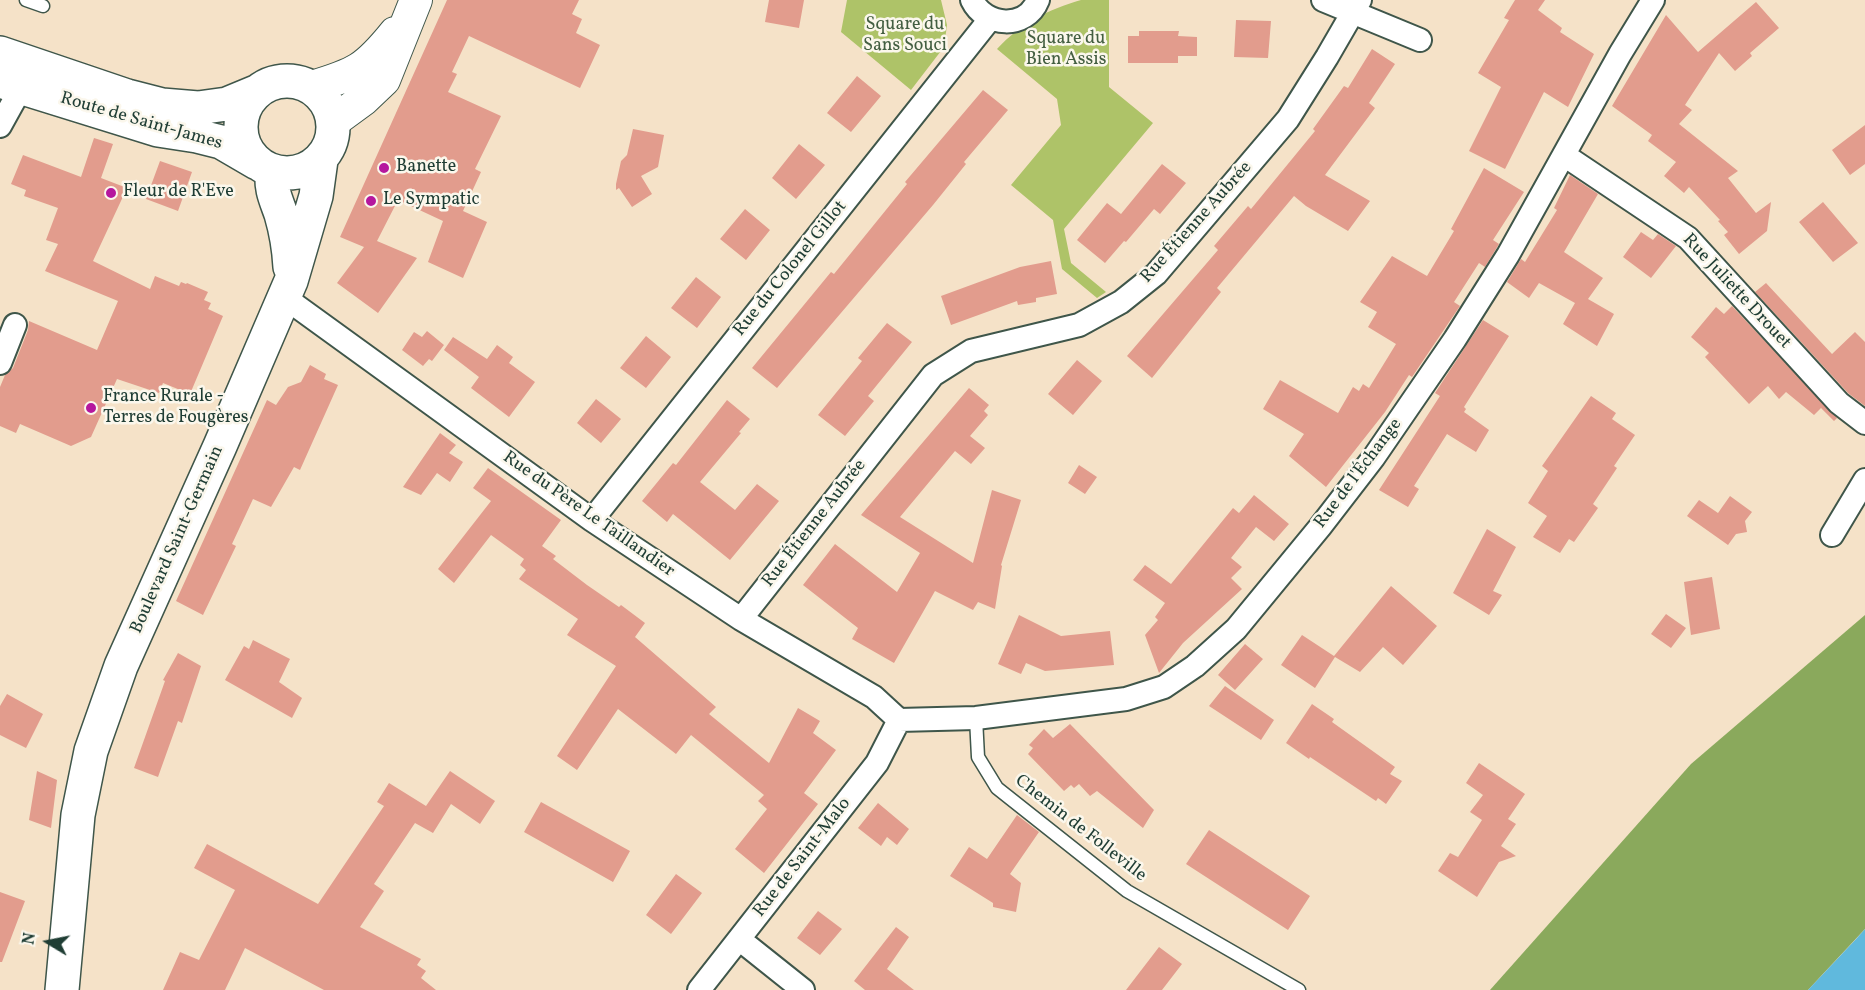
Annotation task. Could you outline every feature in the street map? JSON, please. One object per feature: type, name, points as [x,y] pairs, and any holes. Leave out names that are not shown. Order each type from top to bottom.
[{"type":"main road","points":[[312,87],[340,79],[357,71],[374,58],[413,7]]},
{"type":"main road","points":[[334,121],[364,99],[384,80],[413,7]]},
{"type":"main road","name":"Route de Saint-James","points":[[0,53],[128,96],[162,105],[198,108],[227,104],[256,92]]},
{"type":"main road","points":[[283,80],[298,81],[312,87],[327,102],[334,121],[332,142],[321,160],[306,170],[290,174],[265,168],[246,151],[241,136],[241,120],[246,105],[256,92],[268,84],[283,80]]},
{"type":"main road","name":"Route de Saint-James","points":[[11,85],[158,130],[221,142],[265,168]]},
{"type":"main road","name":"Boulevard Saint-Germain","points":[[63,990],[78,815],[92,751],[121,666],[288,289],[316,196],[321,160]]},
{"type":"main road","name":"Boulevard Saint-Germain","points":[[265,168],[281,216],[289,250],[288,289]]},
{"type":"street","points":[[972,0],[976,8],[990,19],[1003,22],[1016,21],[1027,15],[1038,0]]},
{"type":"street","points":[[1323,0],[1357,6],[1420,40]]},
{"type":"street","name":"Rue de l'Échange","points":[[899,720],[976,718],[1126,699],[1164,687],[1195,666],[1236,629],[1374,457],[1455,339],[1503,265],[1620,54],[1653,0]]},
{"type":"street","name":"Rue Étienne Aubrée","points":[[741,619],[933,375],[971,351],[1079,326],[1121,302],[1156,274],[1287,119],[1357,6]]},
{"type":"street","name":"Rue du Colonel Gillot","points":[[592,520],[990,19]]},
{"type":"street","name":"Route de Saint-James","points":[[0,126],[11,85]]},
{"type":"street","name":"Rue Juliette Drouet","points":[[1564,155],[1688,237],[1839,403],[1865,423]]},
{"type":"street","name":"Rue du Père Le Taillandier","points":[[288,289],[592,520],[741,619],[874,697],[899,720]]},
{"type":"street","points":[[0,363],[15,325]]},
{"type":"street","points":[[1832,535],[1865,480]]},
{"type":"street","name":"Rue de Saint-Malo","points":[[699,990],[877,763],[899,720]]},
{"type":"street","points":[[739,939],[803,990]]},
{"type":"lane","points":[[26,0],[43,6]]},
{"type":"lane","name":"Chemin de Folleville","points":[[976,718],[978,757],[997,788],[1127,891],[1299,990]]},
{"type":"green space","name":"Square du Sans Souci","points":[[847,0],[941,0],[947,25],[944,47],[911,90],[841,32]]},
{"type":"green space","name":"Square du Bien Assis","points":[[1081,0],[1109,0],[1109,87],[1153,123],[1064,229],[1071,263],[1106,292],[1097,298],[1062,269],[1053,220],[1011,185],[1061,125],[1057,99],[997,49],[1015,32],[1036,18]]},
{"type":"green space","points":[[1865,615],[1865,929],[1808,990],[1490,990],[1691,764]]},
{"type":"water","points":[[1865,929],[1865,990],[1808,990],[1857,938]]},
{"type":"building","points":[[447,0],[579,0],[572,14],[582,19],[576,33],[600,45],[580,88],[469,36],[452,72],[457,74],[448,92],[501,116],[475,169],[481,172],[463,211],[487,222],[463,278],[428,262],[443,221],[398,200],[377,241],[417,258],[378,313],[337,283],[364,247],[340,237]]},
{"type":"building","points":[[769,0],[804,0],[799,28],[765,22]]},
{"type":"building","points":[[1515,0],[1545,0],[1538,10],[1562,28],[1560,32],[1594,54],[1568,107],[1544,92],[1505,169],[1469,151],[1501,87],[1478,73],[1509,20],[1504,18]]},
{"type":"building","points":[[1756,2],[1779,28],[1750,53],[1752,56],[1735,71],[1719,53],[1685,105],[1692,110],[1679,124],[1738,171],[1728,178],[1756,213],[1771,202],[1767,231],[1739,254],[1724,235],[1728,232],[1718,221],[1720,220],[1689,187],[1684,193],[1664,176],[1676,162],[1648,141],[1652,135],[1612,106],[1666,15],[1698,52]]},
{"type":"building","points":[[1236,20],[1271,21],[1268,58],[1234,57]]},
{"type":"building","points":[[1139,31],[1179,31],[1178,36],[1197,37],[1197,56],[1178,56],[1178,63],[1128,63],[1128,36],[1139,36]]},
{"type":"building","points":[[1372,49],[1395,64],[1369,103],[1375,108],[1325,175],[1370,201],[1348,231],[1306,206],[1294,196],[1217,288],[1221,292],[1152,378],[1127,356],[1218,250],[1214,246],[1248,206],[1251,209],[1315,131],[1313,129],[1344,86],[1348,88]]},
{"type":"building","points":[[857,76],[881,96],[851,132],[827,113]]},
{"type":"building","points":[[983,90],[1008,110],[964,162],[966,164],[933,205],[777,388],[752,368],[831,272],[834,274],[907,184],[905,182]]},
{"type":"building","points":[[1865,125],[1865,164],[1850,175],[1832,150]]},
{"type":"building","points":[[633,129],[664,135],[658,167],[641,176],[652,194],[632,207],[619,188],[616,190],[616,184],[621,161],[627,155]]},
{"type":"building","points":[[94,138],[113,144],[101,178],[127,188],[93,261],[150,289],[155,276],[179,286],[181,282],[187,283],[208,292],[204,300],[211,303],[208,309],[223,316],[190,394],[163,383],[159,393],[117,379],[91,437],[71,446],[20,424],[16,433],[0,426],[0,387],[5,375],[13,368],[28,330],[29,321],[97,350],[118,301],[45,271],[58,244],[46,240],[58,208],[24,196],[26,190],[11,184],[23,155],[81,177]]},
{"type":"building","points":[[799,144],[825,165],[796,199],[772,178]]},
{"type":"building","points":[[160,161],[192,172],[178,211],[146,199]]},
{"type":"building","points":[[1162,164],[1186,183],[1160,214],[1154,209],[1105,263],[1077,240],[1107,203],[1121,214]]},
{"type":"building","points":[[1484,168],[1524,192],[1493,240],[1499,244],[1485,267],[1479,263],[1454,302],[1460,306],[1412,377],[1409,375],[1385,412],[1326,487],[1289,456],[1304,434],[1263,409],[1280,380],[1338,413],[1353,387],[1359,391],[1363,384],[1369,388],[1396,344],[1368,327],[1377,312],[1360,302],[1392,256],[1427,276],[1454,231],[1451,229]]},
{"type":"building","points":[[1570,175],[1598,194],[1564,252],[1603,278],[1588,299],[1614,314],[1597,346],[1563,324],[1575,303],[1539,283],[1529,298],[1507,282],[1521,259],[1525,262],[1557,210],[1554,208]]},
{"type":"building","points":[[1823,202],[1858,243],[1833,262],[1799,222]]},
{"type":"building","points":[[745,209],[770,230],[746,260],[720,239]]},
{"type":"building","points":[[1641,232],[1653,240],[1658,234],[1676,246],[1651,278],[1623,257]]},
{"type":"building","points":[[1051,261],[1057,294],[1036,298],[1036,302],[1018,305],[1017,301],[951,325],[941,296],[1020,267]]},
{"type":"building","points":[[696,277],[721,297],[697,328],[671,308]]},
{"type":"building","points":[[1766,283],[1832,354],[1855,332],[1865,342],[1865,406],[1848,393],[1755,292]]},
{"type":"building","points":[[1732,306],[1837,418],[1834,421],[1821,408],[1814,415],[1786,392],[1779,399],[1768,386],[1749,404],[1705,357],[1709,353],[1691,337],[1716,307],[1724,314]]},
{"type":"building","points":[[1483,320],[1509,336],[1464,407],[1466,409],[1464,412],[1489,430],[1476,452],[1447,434],[1414,486],[1419,489],[1408,507],[1379,490],[1440,396],[1435,393]]},
{"type":"building","points":[[887,323],[912,342],[868,396],[874,401],[845,436],[818,415],[862,361],[858,358]]},
{"type":"building","points":[[427,331],[444,345],[432,361],[429,359],[423,366],[402,350],[414,332],[422,337]]},
{"type":"building","points":[[646,336],[671,357],[646,388],[620,368]]},
{"type":"building","points":[[453,337],[487,359],[497,345],[513,357],[509,363],[535,382],[509,417],[471,388],[479,377],[444,350]]},
{"type":"building","points":[[1077,360],[1102,381],[1073,415],[1048,394]]},
{"type":"building","points":[[310,365],[326,374],[324,379],[338,385],[300,470],[294,467],[271,507],[253,499],[232,544],[236,546],[203,615],[176,601],[267,400],[276,405],[288,387],[301,382]]},
{"type":"building","points":[[969,388],[989,405],[984,411],[988,415],[970,436],[985,448],[971,464],[955,451],[900,517],[973,563],[992,490],[1021,500],[1001,565],[995,609],[978,602],[973,610],[935,591],[894,663],[852,639],[858,628],[803,585],[835,544],[897,592],[920,553],[861,515]]},
{"type":"building","points":[[1591,396],[1616,413],[1612,419],[1635,435],[1614,466],[1617,468],[1593,504],[1598,508],[1574,542],[1569,539],[1560,553],[1533,537],[1547,516],[1528,503],[1548,471],[1542,466]]},
{"type":"building","points":[[596,399],[621,419],[601,443],[577,423]]},
{"type":"building","points":[[727,400],[750,419],[700,482],[735,510],[757,484],[779,501],[730,560],[673,514],[667,522],[642,501],[673,463],[676,465]]},
{"type":"building","points":[[440,433],[456,445],[449,453],[463,462],[450,482],[437,473],[421,495],[403,487]]},
{"type":"building","points":[[1079,465],[1097,477],[1085,494],[1068,483]]},
{"type":"building","points":[[488,468],[561,520],[542,546],[556,556],[553,559],[587,585],[619,607],[621,605],[645,623],[635,637],[716,707],[709,714],[769,763],[798,708],[820,721],[813,733],[836,750],[804,793],[818,804],[764,873],[735,849],[767,809],[758,801],[764,795],[691,735],[676,754],[618,709],[577,770],[557,756],[616,666],[567,635],[578,619],[519,579],[526,570],[520,565],[524,559],[491,535],[454,583],[438,569],[491,501],[473,488]]},
{"type":"building","points":[[1254,495],[1289,524],[1274,541],[1256,527],[1231,558],[1242,567],[1231,578],[1242,589],[1183,643],[1159,673],[1145,635],[1158,620],[1155,617],[1165,603],[1133,580],[1145,565],[1171,584],[1233,508],[1239,513]]},
{"type":"building","points":[[1730,496],[1752,512],[1745,521],[1747,532],[1736,534],[1728,545],[1687,516],[1699,500],[1718,513]]},
{"type":"building","points":[[1487,529],[1516,547],[1493,591],[1502,595],[1489,615],[1453,593]]},
{"type":"building","points":[[1712,577],[1720,629],[1691,635],[1684,582]]},
{"type":"building","points":[[1391,586],[1437,626],[1403,665],[1383,647],[1360,672],[1335,657],[1315,688],[1281,665],[1302,635],[1334,656]]},
{"type":"building","points":[[1666,614],[1686,628],[1671,648],[1651,634]]},
{"type":"building","points":[[1019,615],[1061,636],[1110,631],[1114,665],[1045,671],[1026,663],[1021,674],[998,664]]},
{"type":"building","points":[[253,640],[290,659],[279,682],[302,698],[292,718],[225,680],[244,646],[249,649]]},
{"type":"building","points":[[1245,644],[1263,659],[1235,690],[1218,675]]},
{"type":"building","points":[[178,653],[201,666],[182,723],[178,721],[158,777],[134,768],[165,681],[163,680]]},
{"type":"building","points":[[1225,686],[1274,720],[1261,740],[1209,706]]},
{"type":"building","points":[[7,694],[43,714],[26,748],[0,735],[0,706]]},
{"type":"building","points":[[1312,704],[1334,719],[1332,722],[1395,767],[1390,774],[1402,781],[1386,804],[1378,798],[1376,801],[1286,743]]},
{"type":"building","points":[[1070,724],[1154,810],[1143,828],[1097,791],[1090,796],[1079,784],[1074,788],[1071,785],[1064,791],[1028,754],[1033,748],[1029,745],[1044,729],[1053,738]]},
{"type":"building","points":[[1479,763],[1525,794],[1508,819],[1516,824],[1501,846],[1516,856],[1499,862],[1477,897],[1438,871],[1450,853],[1458,857],[1482,820],[1470,812],[1483,795],[1466,783]]},
{"type":"building","points":[[37,771],[57,780],[51,828],[29,820]]},
{"type":"building","points":[[450,771],[495,801],[480,824],[451,804],[433,833],[415,823],[374,884],[384,891],[360,927],[421,959],[417,965],[426,971],[421,978],[436,990],[324,990],[245,948],[225,990],[163,990],[180,952],[199,960],[235,890],[194,868],[207,844],[318,904],[384,806],[377,802],[389,783],[426,806]]},
{"type":"building","points":[[541,802],[630,851],[613,882],[524,832]]},
{"type":"building","points":[[878,803],[909,829],[897,845],[887,837],[881,846],[858,828]]},
{"type":"building","points":[[1017,815],[1039,832],[1010,874],[1021,883],[1016,912],[993,907],[993,903],[950,876],[969,847],[987,859]]},
{"type":"building","points":[[1209,830],[1310,896],[1288,930],[1186,864]]},
{"type":"building","points":[[676,874],[702,893],[671,934],[646,915]]},
{"type":"building","points":[[0,892],[25,901],[2,962],[0,962]]},
{"type":"building","points":[[818,911],[842,929],[820,955],[797,938]]},
{"type":"building","points":[[896,927],[909,937],[887,969],[914,990],[865,990],[854,981]]},
{"type":"building","points":[[1159,947],[1182,964],[1162,990],[1126,990]]},
{"type":"place","name":"Banette","points":[[384,168]]},
{"type":"place","name":"Fleur de R'Eve","points":[[111,193]]},
{"type":"place","name":"Le Sympatic","points":[[371,201]]},
{"type":"place","name":"France Rurale - Terres de Fougères","points":[[91,408]]}]
